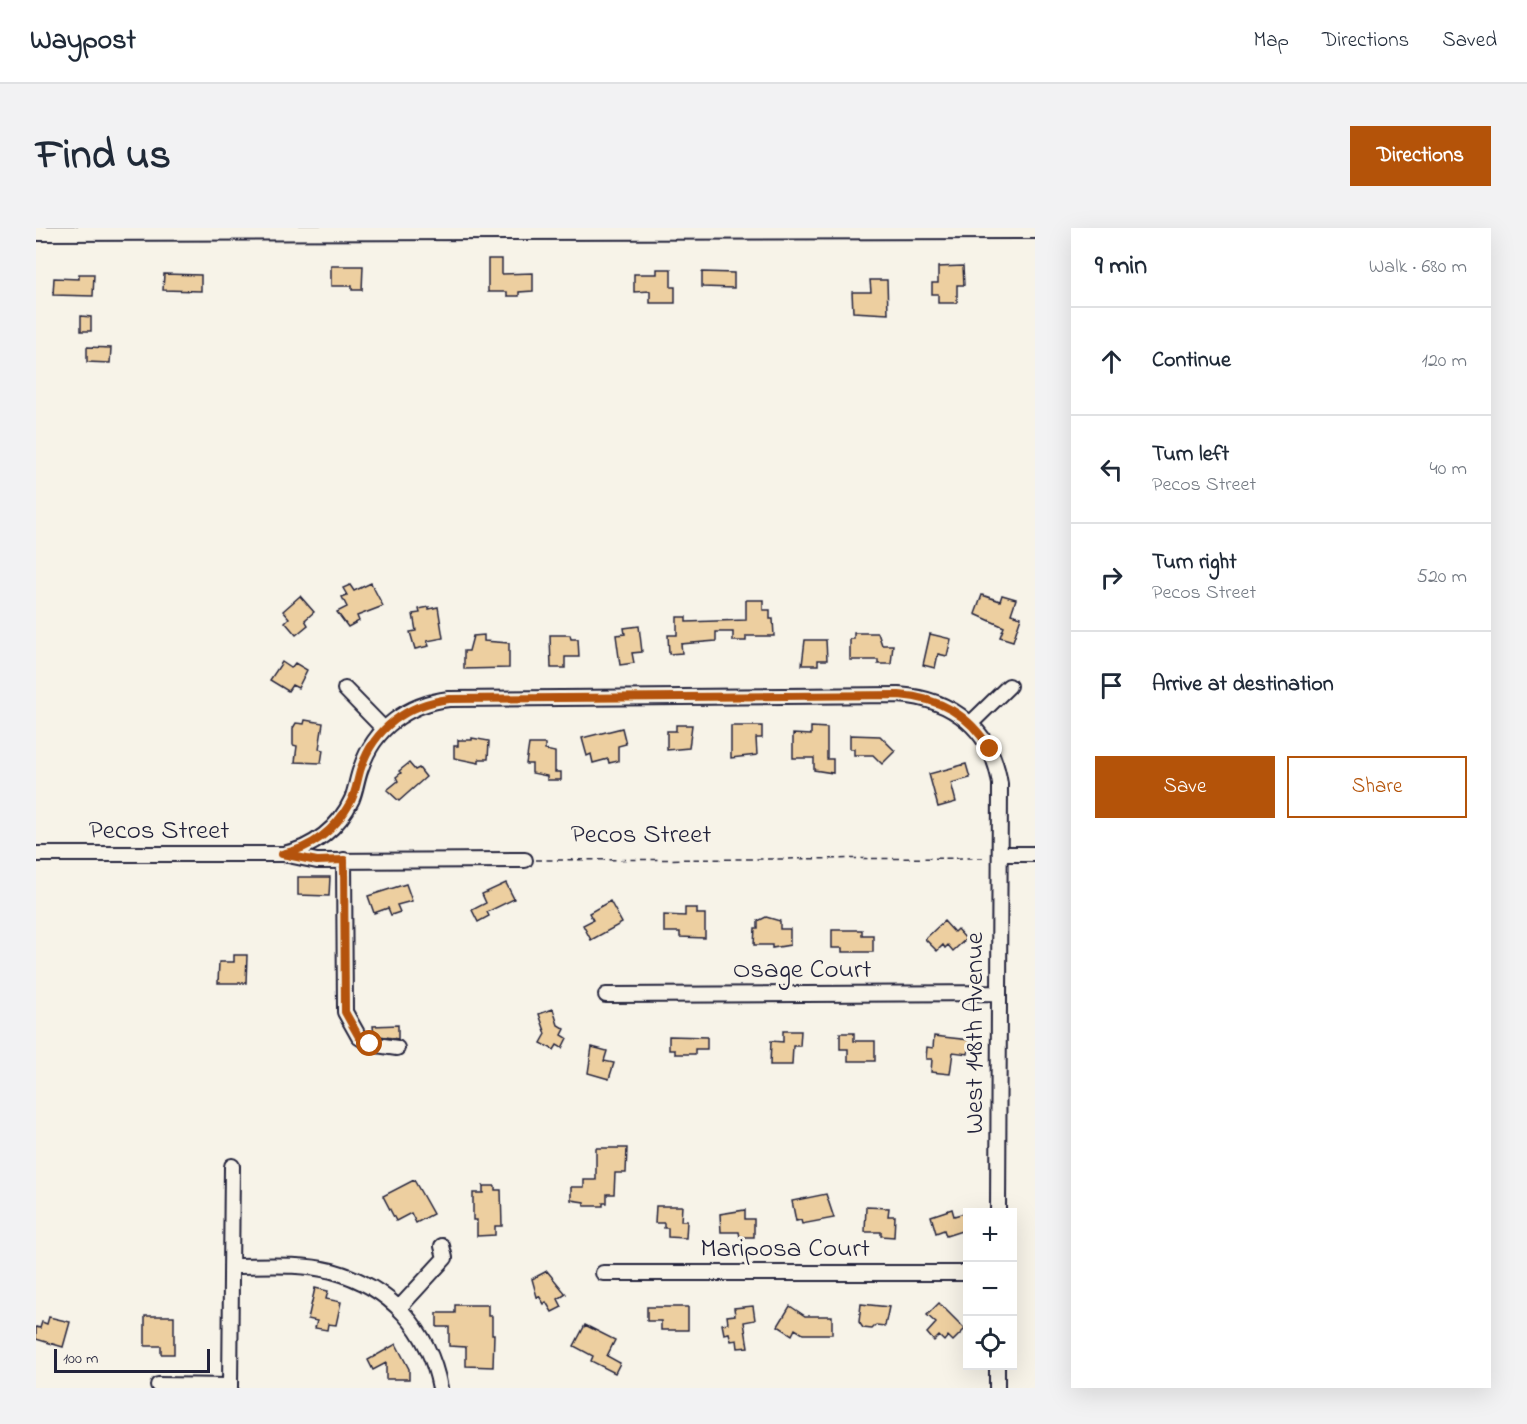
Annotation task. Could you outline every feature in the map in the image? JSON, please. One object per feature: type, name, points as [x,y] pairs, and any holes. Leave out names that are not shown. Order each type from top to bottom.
[{"type":"street","points":[[36,233],[122,231],[1035,231]]},
{"type":"street","points":[[971,723],[1009,686]]},
{"type":"street","points":[[345,689],[384,729]]},
{"type":"street","name":"Pecos Street","points":[[282,854],[318,840],[342,817],[354,796],[368,750],[384,729],[410,709],[426,703],[461,699],[899,695],[937,702],[971,723],[990,749],[999,774],[1000,856]]},
{"type":"street","name":"Pecos Street","points":[[36,854],[282,854],[317,861],[525,860]]},
{"type":"street","points":[[1000,856],[1035,854]]},
{"type":"street","name":"West 148th Avenue","points":[[998,1208],[1000,856]]},
{"type":"street","points":[[344,860],[345,1012],[359,1037],[370,1044],[397,1048]]},
{"type":"street","name":"Osage Court","points":[[606,994],[999,993]]},
{"type":"street","points":[[158,1385],[230,1387],[232,1166]]},
{"type":"street","points":[[400,1307],[445,1258],[442,1246]]},
{"type":"street","points":[[231,1266],[331,1271],[372,1287],[400,1307],[426,1342],[440,1388]]},
{"type":"street","name":"Mariposa Court","points":[[603,1273],[963,1273]]},
{"type":"street","points":[[997,1370],[997,1388]]},
{"type":"path","name":"Pecos Street","points":[[525,860],[1000,856]]},
{"type":"building","points":[[488,259],[502,259],[502,274],[533,273],[533,291],[519,292],[519,296],[507,296],[507,292],[488,292]]},
{"type":"building","points":[[331,266],[363,266],[362,290],[352,290],[352,286],[331,286]]},
{"type":"building","points":[[963,266],[964,285],[957,285],[957,303],[938,303],[938,294],[932,294],[932,283],[938,283],[938,267]]},
{"type":"building","points":[[657,269],[671,269],[671,287],[675,287],[675,303],[650,303],[650,291],[634,292],[634,274],[657,274]]},
{"type":"building","points":[[702,272],[734,273],[734,288],[702,287]]},
{"type":"building","points":[[79,274],[94,274],[93,296],[53,295],[54,278],[79,279]]},
{"type":"building","points":[[164,274],[201,275],[201,291],[163,290]]},
{"type":"building","points":[[870,280],[887,280],[888,314],[853,312],[852,292],[871,292]]},
{"type":"building","points":[[81,316],[91,317],[91,331],[81,331]]},
{"type":"building","points":[[87,347],[111,348],[110,363],[87,362]]},
{"type":"building","points":[[371,583],[383,606],[357,616],[359,621],[348,627],[337,612],[347,607],[342,597],[347,595],[343,588],[350,585],[354,591]]},
{"type":"building","points":[[982,595],[1000,601],[1002,595],[1016,599],[1011,614],[1021,617],[1013,641],[1000,637],[1004,627],[975,614]]},
{"type":"building","points":[[300,596],[314,612],[305,620],[308,625],[296,635],[285,622],[289,618],[283,611]]},
{"type":"building","points":[[746,600],[763,600],[763,610],[770,610],[770,619],[773,619],[774,636],[746,636],[746,641],[733,641],[733,632],[716,632],[716,641],[681,644],[682,653],[669,654],[668,635],[677,635],[677,617],[686,617],[686,622],[746,620]]},
{"type":"building","points":[[429,607],[429,609],[438,607],[443,638],[427,641],[429,646],[415,649],[410,632],[416,631],[413,614],[420,613],[419,609]]},
{"type":"building","points":[[639,626],[642,652],[632,653],[634,663],[620,665],[616,635],[625,634],[624,628]]},
{"type":"building","points":[[854,633],[878,633],[882,645],[893,645],[891,664],[878,664],[878,660],[850,660],[850,639],[854,639]]},
{"type":"building","points":[[930,634],[951,639],[947,656],[938,654],[935,668],[923,665]]},
{"type":"building","points":[[484,635],[484,641],[509,643],[509,668],[464,669],[464,651],[469,651],[473,636]]},
{"type":"building","points":[[550,635],[570,635],[571,639],[578,639],[579,657],[565,657],[565,668],[551,668]]},
{"type":"building","points":[[805,640],[826,640],[827,660],[818,660],[818,665],[802,665]]},
{"type":"building","points":[[282,662],[291,668],[295,663],[307,670],[298,688],[292,685],[288,691],[270,680]]},
{"type":"building","points":[[305,720],[323,723],[319,749],[323,750],[321,763],[295,762],[297,746],[293,745],[293,728],[296,723],[304,724]]},
{"type":"building","points":[[676,725],[692,725],[689,748],[667,750],[667,731],[676,731]]},
{"type":"building","points":[[731,726],[762,726],[762,738],[756,738],[757,755],[731,758]]},
{"type":"building","points":[[811,727],[827,728],[827,759],[833,759],[833,773],[814,770],[814,758],[793,758],[793,734],[811,735]]},
{"type":"building","points":[[622,728],[626,744],[618,746],[618,761],[609,763],[608,759],[593,763],[591,754],[587,756],[582,738]]},
{"type":"building","points":[[850,735],[880,736],[895,751],[882,764],[873,755],[854,755],[854,749],[850,749]]},
{"type":"building","points":[[472,738],[489,741],[488,759],[479,759],[479,763],[454,758],[454,746],[458,746],[458,740],[472,740]]},
{"type":"building","points":[[529,744],[545,744],[545,750],[555,752],[555,772],[561,772],[561,780],[547,780],[547,776],[532,773],[532,764],[526,764]]},
{"type":"building","points":[[409,763],[415,770],[419,768],[426,777],[399,801],[387,790],[398,781],[396,777],[401,773],[399,771]]},
{"type":"building","points":[[966,764],[970,778],[951,783],[956,802],[938,807],[929,774]]},
{"type":"building","points":[[298,877],[330,877],[329,896],[298,895]]},
{"type":"building","points":[[506,883],[514,899],[487,912],[489,916],[478,922],[472,910],[486,903],[482,894]]},
{"type":"building","points":[[406,884],[412,901],[397,905],[400,912],[391,915],[388,908],[374,913],[368,896]]},
{"type":"building","points":[[610,901],[622,923],[591,940],[583,925],[593,920],[589,913]]},
{"type":"building","points":[[685,908],[697,908],[697,914],[705,914],[705,938],[680,937],[680,932],[664,932],[664,915],[685,916]]},
{"type":"building","points":[[766,917],[780,921],[780,929],[790,929],[790,945],[772,948],[772,945],[754,945],[755,928],[758,928],[758,921]]},
{"type":"building","points":[[944,921],[954,932],[957,929],[966,939],[953,951],[948,945],[945,948],[943,945],[937,951],[925,939]]},
{"type":"building","points":[[832,930],[862,930],[862,935],[873,935],[873,952],[842,952],[842,948],[832,948]]},
{"type":"building","points":[[234,955],[247,955],[246,983],[218,983],[219,962],[234,962]]},
{"type":"building","points":[[553,1009],[558,1025],[565,1029],[562,1035],[567,1038],[562,1048],[557,1045],[554,1050],[541,1043],[546,1034],[539,1014]]},
{"type":"building","points":[[398,1025],[398,1039],[374,1035],[373,1026]]},
{"type":"building","points":[[783,1031],[801,1031],[800,1046],[793,1046],[792,1065],[770,1065],[771,1041],[783,1042]]},
{"type":"building","points":[[840,1033],[854,1033],[854,1041],[875,1041],[875,1061],[848,1061],[848,1049],[840,1049]]},
{"type":"building","points":[[669,1036],[707,1037],[707,1049],[695,1049],[695,1054],[675,1054],[675,1050],[669,1050]]},
{"type":"building","points":[[934,1036],[970,1040],[968,1054],[953,1052],[950,1074],[931,1072],[932,1059],[926,1059],[927,1047],[933,1048]]},
{"type":"building","points":[[592,1047],[607,1051],[604,1061],[614,1063],[609,1079],[588,1073]]},
{"type":"building","points":[[596,1148],[627,1148],[626,1173],[615,1173],[614,1194],[607,1194],[607,1203],[603,1203],[603,1206],[584,1206],[584,1202],[571,1200],[571,1187],[584,1187],[584,1180],[596,1180]]},
{"type":"building","points":[[414,1180],[433,1214],[416,1223],[411,1213],[396,1221],[383,1196]]},
{"type":"building","points":[[483,1186],[495,1186],[495,1190],[501,1190],[502,1226],[495,1226],[495,1235],[477,1236],[477,1220],[473,1220],[473,1193],[483,1193]]},
{"type":"building","points":[[826,1194],[834,1218],[802,1224],[801,1220],[796,1221],[792,1201]]},
{"type":"building","points":[[656,1206],[682,1206],[681,1221],[687,1221],[686,1238],[668,1237],[668,1228],[664,1228],[664,1223],[655,1223]]},
{"type":"building","points":[[866,1207],[889,1208],[888,1216],[895,1216],[894,1237],[881,1236],[881,1232],[865,1232]]},
{"type":"building","points":[[952,1209],[954,1216],[963,1213],[963,1231],[946,1236],[944,1230],[936,1233],[931,1216]]},
{"type":"building","points":[[745,1210],[745,1219],[754,1219],[754,1237],[740,1237],[739,1232],[721,1232],[720,1214]]},
{"type":"building","points":[[547,1271],[566,1294],[558,1299],[562,1307],[552,1312],[546,1302],[544,1304],[539,1296],[537,1297],[532,1279]]},
{"type":"building","points":[[315,1288],[328,1291],[326,1299],[341,1302],[336,1325],[328,1324],[327,1330],[315,1328],[317,1321],[308,1319]]},
{"type":"building","points":[[939,1303],[963,1327],[963,1331],[953,1341],[948,1336],[944,1341],[939,1336],[934,1341],[927,1333],[936,1323],[927,1315]]},
{"type":"building","points":[[861,1304],[889,1307],[885,1326],[876,1325],[872,1329],[863,1328],[859,1322]]},
{"type":"building","points":[[455,1305],[488,1305],[488,1316],[492,1316],[492,1334],[494,1334],[493,1367],[466,1366],[466,1347],[449,1346],[449,1327],[437,1327],[437,1313],[455,1313]]},
{"type":"building","points":[[753,1306],[755,1320],[744,1322],[748,1347],[738,1348],[737,1340],[731,1341],[729,1333],[724,1334],[722,1324],[728,1323],[727,1316],[735,1315],[734,1308]]},
{"type":"building","points":[[790,1306],[805,1316],[832,1316],[832,1334],[803,1334],[795,1329],[792,1335],[778,1326]]},
{"type":"building","points":[[647,1307],[688,1307],[688,1330],[661,1330],[661,1321],[647,1321]]},
{"type":"building","points":[[145,1316],[174,1316],[174,1354],[161,1354],[161,1346],[145,1346]]},
{"type":"building","points":[[49,1317],[70,1322],[63,1347],[36,1339],[36,1327],[40,1328],[42,1322],[47,1324]]},
{"type":"building","points":[[585,1325],[615,1340],[607,1356],[620,1363],[615,1373],[591,1361],[593,1356],[574,1346]]},
{"type":"building","points":[[396,1344],[409,1369],[409,1379],[386,1379],[386,1363],[373,1370],[368,1360]]},
{"type":"route","points":[[370,1044],[359,1037],[345,1012],[344,860],[317,861],[282,854],[318,840],[342,817],[354,796],[361,768],[372,743],[384,729],[410,709],[426,703],[449,699],[899,695],[937,702],[959,713],[971,723],[990,749]]}]
